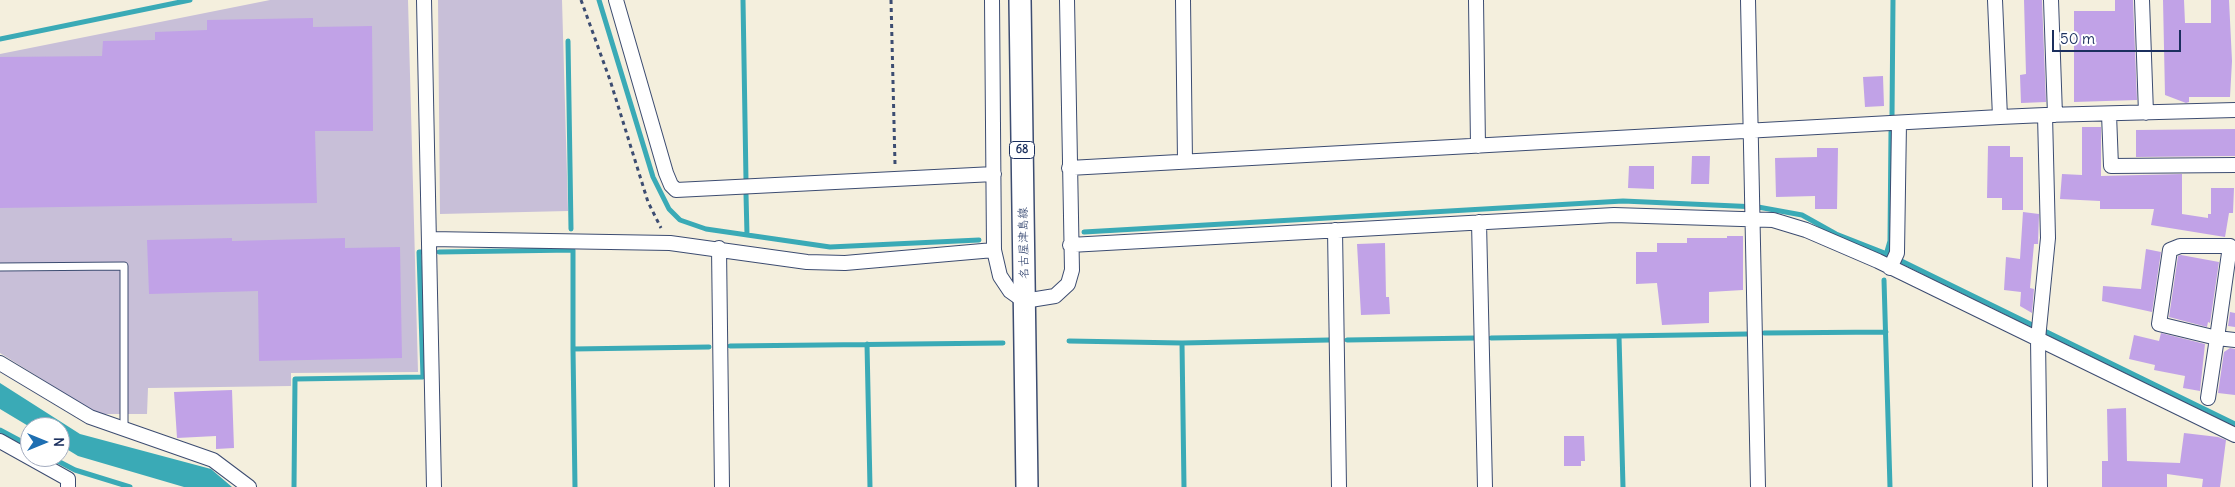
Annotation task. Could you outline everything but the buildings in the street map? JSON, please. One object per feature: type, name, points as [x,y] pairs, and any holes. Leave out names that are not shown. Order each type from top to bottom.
[{"type":"main road","name":"名古屋津島線","points":[[1020,0],[1027,487]]},
{"type":"street","points":[[424,0],[434,487]]},
{"type":"street","points":[[616,0],[666,173],[671,185],[676,190],[994,174]]},
{"type":"street","points":[[992,0],[994,250],[1000,276],[1010,291],[1024,301],[1055,296],[1068,284],[1072,270],[1070,245],[1067,0]]},
{"type":"street","points":[[1183,0],[1185,161]]},
{"type":"street","points":[[1476,0],[1478,146]]},
{"type":"street","points":[[1748,0],[1758,487]]},
{"type":"street","points":[[1996,0],[2000,117]]},
{"type":"street","points":[[2040,487],[2039,331],[2048,238],[2051,0]]},
{"type":"street","points":[[2142,0],[2146,113]]},
{"type":"street","points":[[1069,168],[2000,117],[2235,110]]},
{"type":"street","points":[[2109,114],[2111,166],[2235,165]]},
{"type":"street","points":[[1890,268],[1897,252],[1899,124]]},
{"type":"street","points":[[1070,245],[1614,215],[1773,220],[1806,230],[2039,331],[2235,435]]},
{"type":"street","points":[[1479,222],[1486,487]]},
{"type":"street","points":[[1335,230],[1339,487]]},
{"type":"street","points":[[430,239],[670,243],[719,248],[807,262],[845,263],[994,250]]},
{"type":"street","points":[[2208,398],[2217,338],[2230,246],[2180,246],[2170,250],[2159,324],[2217,338],[2235,340]]},
{"type":"street","points":[[719,248],[722,487]]},
{"type":"street","points":[[0,363],[90,417],[213,460],[249,487]]},
{"type":"street","points":[[0,441],[68,479],[68,487]]},
{"type":"lane","points":[[0,267],[124,266],[124,428]]},
{"type":"path","points":[[581,0],[610,80],[648,202],[670,243]]},
{"type":"path","points":[[891,0],[895,179]]},
{"type":"shaded area","points":[[270,0],[408,0],[418,372],[291,373],[291,386],[148,388],[147,414],[98,414],[0,353],[0,54]]},
{"type":"shaded area","points":[[438,0],[562,0],[568,211],[440,214]]},
{"type":"water","points":[[0,383],[53,417],[20,417],[20,421],[0,409]]},
{"type":"water","points":[[70,428],[80,434],[211,469],[232,487],[184,487],[78,456],[70,451]]},
{"type":"waterway","points":[[0,39],[190,0]]},
{"type":"waterway","points":[[599,0],[653,177],[669,209],[680,220],[706,229],[830,247],[979,240]]},
{"type":"waterway","points":[[743,0],[746,180]]},
{"type":"waterway","points":[[1892,117],[1893,0]]},
{"type":"waterway","points":[[568,41],[571,229]]},
{"type":"waterway","points":[[1886,255],[1890,241],[1891,132]]},
{"type":"waterway","points":[[746,194],[747,235]]},
{"type":"waterway","points":[[1084,232],[1623,201],[1758,207],[1802,215],[1836,234],[1887,254],[2235,424]]},
{"type":"waterway","points":[[439,252],[573,250],[573,349],[709,347]]},
{"type":"waterway","points":[[294,487],[295,379],[423,377],[419,252],[423,252]]},
{"type":"waterway","points":[[1884,280],[1890,487]]},
{"type":"waterway","points":[[1764,333],[1886,332]]},
{"type":"waterway","points":[[1491,338],[1748,334]]},
{"type":"waterway","points":[[1619,336],[1623,487]]},
{"type":"waterway","points":[[1347,340],[1475,338]]},
{"type":"waterway","points":[[1069,341],[1182,343],[1329,340]]},
{"type":"waterway","points":[[730,346],[1003,343]]},
{"type":"waterway","points":[[1182,343],[1184,487]]},
{"type":"waterway","points":[[867,344],[870,487]]},
{"type":"waterway","points":[[573,349],[575,487]]},
{"type":"waterway","points":[[0,430],[20,441]]},
{"type":"waterway","points":[[69,467],[130,487]]}]
